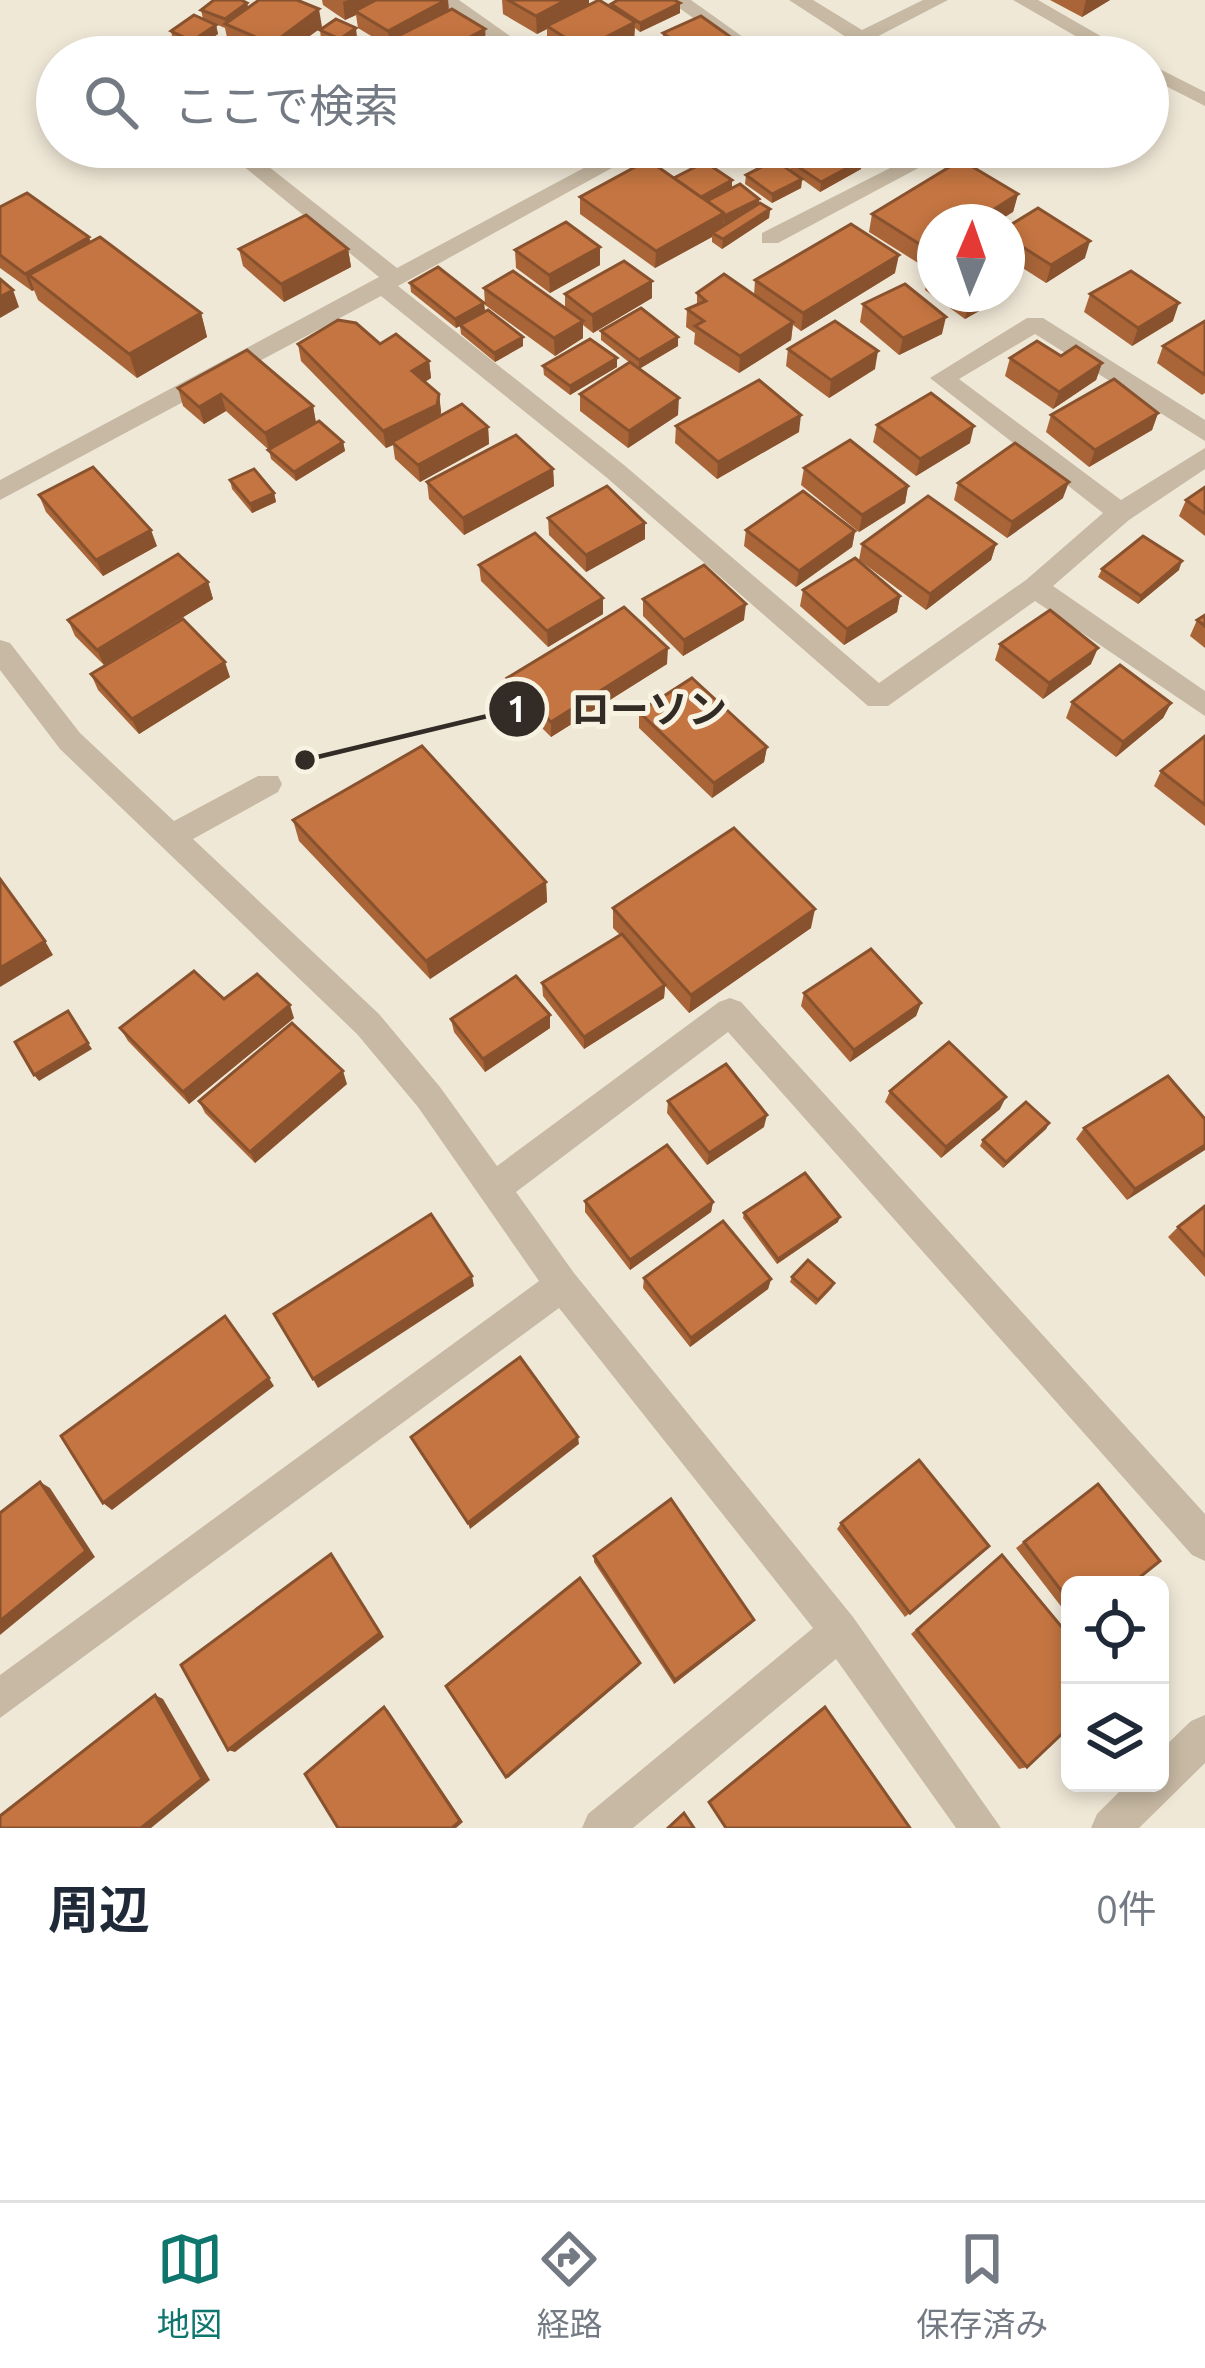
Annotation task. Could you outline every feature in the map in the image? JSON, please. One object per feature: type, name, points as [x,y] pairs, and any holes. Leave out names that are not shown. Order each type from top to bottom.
[{"type":"street","points":[[446,0],[499,36]]},
{"type":"street","points":[[678,0],[730,36]]},
{"type":"street","points":[[800,0],[859,36]]},
{"type":"street","points":[[866,36],[938,0]]},
{"type":"street","points":[[1024,0],[1089,36]]},
{"type":"street","points":[[1169,80],[1205,100]]},
{"type":"street","points":[[256,168],[878,698],[1035,586],[1120,513],[1205,457]]},
{"type":"street","points":[[0,491],[600,168]]},
{"type":"street","points":[[770,238],[907,168]]},
{"type":"street","points":[[1120,513],[943,378],[1035,323],[1205,432]]},
{"type":"street","points":[[1035,586],[1205,705]]},
{"type":"street","points":[[0,650],[70,741],[368,1024],[496,1187],[562,1285],[839,1631],[981,1828]]},
{"type":"street","points":[[170,837],[268,784]]},
{"type":"street","points":[[496,1187],[730,1012],[1205,1542]]},
{"type":"street","points":[[0,1699],[562,1285]]},
{"type":"street","points":[[602,1828],[839,1631]]},
{"type":"street","points":[[1169,1770],[1205,1735]]},
{"type":"street","points":[[1111,1828],[1147,1792]]},
{"type":"building","points":[[214,0],[247,3],[225,19],[201,10]]},
{"type":"building","points":[[259,0],[297,0],[319,9],[283,36],[253,36],[225,24]]},
{"type":"building","points":[[376,0],[446,0],[388,31],[355,11]]},
{"type":"building","points":[[508,0],[566,0],[536,16]]},
{"type":"building","points":[[599,0],[635,22],[608,36],[563,36],[547,26]]},
{"type":"building","points":[[618,0],[680,3],[640,23],[611,4]]},
{"type":"building","points":[[452,9],[485,29],[472,36],[398,36]]},
{"type":"building","points":[[194,15],[216,25],[200,36],[171,31]]},
{"type":"building","points":[[701,16],[729,36],[667,36],[663,33]]},
{"type":"building","points":[[336,19],[356,28],[344,36],[320,30]]},
{"type":"building","points":[[633,168],[659,168],[724,213],[656,251],[580,197]]},
{"type":"building","points":[[693,168],[714,168],[732,180],[701,197],[674,178]]},
{"type":"building","points":[[760,168],[786,168],[802,179],[772,194],[746,175]]},
{"type":"building","points":[[800,168],[847,168],[821,182]]},
{"type":"building","points":[[948,168],[974,168],[1018,194],[1002,204],[917,204],[917,242],[872,214]]},
{"type":"building","points":[[740,184],[759,199],[724,216],[707,201]]},
{"type":"building","points":[[27,193],[89,237],[25,274],[0,255],[0,207]]},
{"type":"building","points":[[760,203],[770,209],[723,239],[712,233]]},
{"type":"building","points":[[1038,208],[1090,241],[1051,265],[1025,248],[1025,216]]},
{"type":"building","points":[[306,215],[348,249],[281,284],[239,249]]},
{"type":"building","points":[[566,222],[600,247],[549,275],[515,250]]},
{"type":"building","points":[[851,224],[899,255],[803,313],[755,280]]},
{"type":"building","points":[[100,237],[201,313],[129,354],[29,275]]},
{"type":"building","points":[[624,261],[652,281],[592,315],[565,294]]},
{"type":"building","points":[[438,267],[484,303],[455,319],[410,283]]},
{"type":"building","points":[[513,271],[583,321],[554,338],[484,288]]},
{"type":"building","points":[[1131,271],[1179,303],[1138,328],[1090,294]]},
{"type":"building","points":[[724,274],[793,322],[740,356],[695,326],[704,321],[687,309],[706,301],[697,293]]},
{"type":"building","points":[[0,279],[13,290],[0,297]]},
{"type":"building","points":[[905,284],[917,294],[917,312],[940,312],[946,317],[903,338],[863,304]]},
{"type":"building","points":[[641,308],[678,337],[639,360],[601,331]]},
{"type":"building","points":[[488,310],[523,337],[494,353],[460,325]]},
{"type":"building","points":[[338,320],[356,323],[380,344],[396,334],[429,361],[412,371],[439,394],[437,405],[383,431],[298,344]]},
{"type":"building","points":[[835,321],[878,351],[831,380],[788,349]]},
{"type":"building","points":[[1205,321],[1205,375],[1163,346]]},
{"type":"building","points":[[590,339],[617,358],[570,386],[543,366]]},
{"type":"building","points":[[1037,341],[1061,356],[1076,346],[1102,363],[1059,392],[1010,358]]},
{"type":"building","points":[[247,350],[313,406],[265,433],[221,394],[199,407],[178,388]]},
{"type":"building","points":[[630,362],[679,398],[629,431],[580,394]]},
{"type":"building","points":[[1114,379],[1158,413],[1095,450],[1051,415]]},
{"type":"building","points":[[759,380],[801,415],[718,462],[676,426]]},
{"type":"building","points":[[931,393],[974,426],[920,459],[877,425]]},
{"type":"building","points":[[462,404],[488,427],[418,465],[392,442]]},
{"type":"building","points":[[319,421],[343,442],[294,472],[268,450]]},
{"type":"building","points":[[516,435],[553,469],[463,518],[427,482]]},
{"type":"building","points":[[850,440],[908,486],[862,515],[804,468]]},
{"type":"building","points":[[1015,443],[1069,482],[1012,522],[958,483]]},
{"type":"building","points":[[93,467],[151,530],[96,560],[39,495]]},
{"type":"building","points":[[254,469],[274,493],[250,504],[230,480]]},
{"type":"building","points":[[607,486],[645,523],[586,555],[548,518]]},
{"type":"building","points":[[1205,487],[1205,514],[1186,500]]},
{"type":"building","points":[[803,491],[855,531],[799,571],[746,530]]},
{"type":"building","points":[[928,496],[996,544],[930,594],[862,544]]},
{"type":"building","points":[[535,533],[603,598],[547,631],[479,565]]},
{"type":"building","points":[[1143,536],[1182,561],[1141,596],[1102,569]]},
{"type":"building","points":[[178,554],[208,582],[97,650],[68,620]]},
{"type":"building","points":[[855,558],[900,596],[847,629],[803,590]]},
{"type":"building","points":[[704,565],[746,604],[684,640],[643,599]]},
{"type":"building","points":[[624,607],[668,648],[551,722],[507,678]]},
{"type":"building","points":[[1050,610],[1098,648],[1049,683],[1000,644]]},
{"type":"building","points":[[183,619],[225,662],[132,719],[91,674]]},
{"type":"building","points":[[1120,665],[1171,703],[1123,742],[1072,702]]},
{"type":"building","points":[[692,678],[767,747],[714,783],[639,712]]},
{"type":"building","points":[[1205,736],[1205,805],[1161,771]]},
{"type":"building","points":[[422,746],[546,882],[426,961],[293,820]]},
{"type":"building","points":[[734,828],[815,909],[691,995],[613,908]]},
{"type":"building","points":[[0,879],[45,941],[0,968]]},
{"type":"building","points":[[622,934],[665,985],[584,1037],[542,983]]},
{"type":"building","points":[[871,949],[921,1003],[854,1050],[804,993]]},
{"type":"building","points":[[194,971],[224,999],[257,974],[290,1005],[183,1092],[120,1028]]},
{"type":"building","points":[[516,976],[550,1015],[483,1059],[451,1019]]},
{"type":"building","points":[[68,1011],[88,1043],[34,1075],[15,1042]]},
{"type":"building","points":[[292,1023],[343,1071],[250,1152],[199,1101]]},
{"type":"building","points":[[949,1042],[1006,1097],[946,1147],[890,1091]]},
{"type":"building","points":[[726,1064],[767,1115],[709,1153],[668,1101]]},
{"type":"building","points":[[1168,1076],[1205,1119],[1205,1145],[1135,1189],[1084,1128]]},
{"type":"building","points":[[1026,1102],[1049,1123],[1006,1162],[983,1140]]},
{"type":"building","points":[[667,1145],[713,1202],[630,1260],[585,1201]]},
{"type":"building","points":[[805,1173],[840,1217],[778,1259],[744,1213]]},
{"type":"building","points":[[1205,1206],[1205,1256],[1178,1227]]},
{"type":"building","points":[[431,1214],[472,1276],[313,1379],[274,1314]]},
{"type":"building","points":[[723,1221],[771,1279],[691,1338],[644,1278]]},
{"type":"building","points":[[808,1260],[834,1283],[818,1300],[792,1277]]},
{"type":"building","points":[[225,1316],[269,1378],[103,1503],[61,1436]]},
{"type":"building","points":[[520,1357],[578,1437],[468,1523],[411,1437]]},
{"type":"building","points":[[919,1460],[989,1546],[910,1613],[841,1523]]},
{"type":"building","points":[[40,1482],[86,1551],[0,1621],[0,1513]]},
{"type":"building","points":[[1098,1484],[1160,1561],[1141,1576],[1061,1576],[1061,1590],[1024,1542]]},
{"type":"building","points":[[671,1499],[754,1620],[675,1680],[594,1556]]},
{"type":"building","points":[[331,1554],[380,1633],[228,1750],[181,1665]]},
{"type":"building","points":[[1002,1555],[1061,1626],[1061,1735],[1027,1767],[917,1630]]},
{"type":"building","points":[[580,1578],[640,1663],[506,1777],[446,1686]]},
{"type":"building","points":[[155,1695],[202,1779],[141,1828],[0,1828],[0,1816]]},
{"type":"building","points":[[384,1707],[460,1821],[452,1828],[338,1828],[305,1774]]},
{"type":"building","points":[[825,1707],[910,1828],[726,1828],[709,1802]]},
{"type":"building","points":[[684,1813],[694,1828],[668,1828]]},
{"type":"place","name":"ローソン","points":[[305,760]]}]
